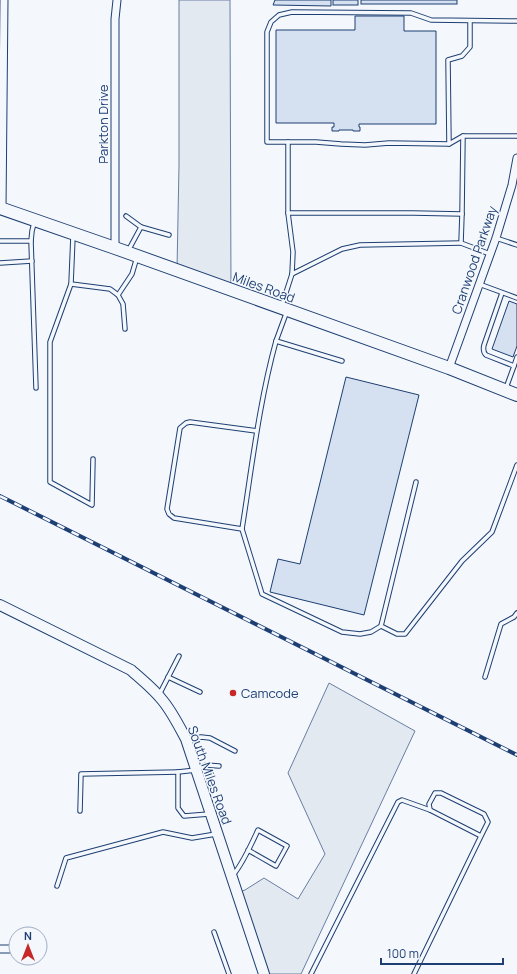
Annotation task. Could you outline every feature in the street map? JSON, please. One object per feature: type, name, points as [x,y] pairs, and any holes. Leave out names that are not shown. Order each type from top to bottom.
[{"type":"main road","name":"Miles Road","points":[[1,209],[73,233],[449,368],[517,395]]},
{"type":"street","points":[[1,209],[4,0]]},
{"type":"street","name":"Parkton Drive","points":[[115,248],[115,19],[117,0]]},
{"type":"street","name":"Cranwood Parkway","points":[[449,368],[496,238],[512,185],[517,158]]},
{"type":"street","name":"South Miles Road","points":[[0,605],[131,670],[164,701],[177,721],[186,741],[264,974]]},
{"type":"lane","points":[[517,21],[431,20],[411,13],[292,12],[279,15],[271,22],[267,32],[267,142],[316,142],[365,145],[389,143],[449,144],[463,136],[517,136]]},
{"type":"lane","points":[[449,144],[448,60],[462,56],[470,47],[470,21]]},
{"type":"lane","points":[[461,243],[463,136]]},
{"type":"lane","points":[[288,142],[288,213],[293,252],[292,274],[265,389],[242,529],[262,594],[342,632],[360,634],[372,632],[381,626],[416,482]]},
{"type":"lane","points":[[288,213],[462,214]]},
{"type":"lane","points":[[126,216],[140,227],[169,236]]},
{"type":"lane","points":[[35,220],[31,241],[36,388]]},
{"type":"lane","points":[[118,295],[132,274],[132,254],[140,227]]},
{"type":"lane","points":[[73,233],[71,284],[50,342],[50,482],[92,505],[93,459]]},
{"type":"lane","points":[[496,238],[517,245]]},
{"type":"lane","points":[[0,241],[31,241]]},
{"type":"lane","points":[[292,274],[342,249],[360,245],[461,243],[490,254]]},
{"type":"lane","points":[[0,263],[32,261]]},
{"type":"lane","points":[[71,284],[110,289],[118,295],[123,304],[125,329]]},
{"type":"lane","points":[[479,284],[517,298]]},
{"type":"lane","points":[[502,293],[483,350],[486,355],[514,366]]},
{"type":"lane","points":[[276,341],[342,361]]},
{"type":"lane","points":[[505,390],[517,357]]},
{"type":"lane","points":[[242,529],[174,518],[166,509],[180,428],[183,425],[190,422],[257,431]]},
{"type":"lane","points":[[381,626],[397,634],[405,634],[462,561],[492,532],[517,465]]},
{"type":"lane","points":[[485,677],[500,624],[514,618],[517,613]]},
{"type":"lane","points":[[159,696],[179,656]]},
{"type":"lane","points":[[168,677],[200,692]]},
{"type":"lane","points":[[186,741],[202,737],[210,738],[235,751]]},
{"type":"lane","points":[[80,811],[81,774],[178,772],[196,770],[206,765],[220,766]]},
{"type":"lane","points":[[178,772],[178,808],[184,816],[210,813]]},
{"type":"lane","points":[[414,974],[488,822],[484,814],[441,793],[435,793],[429,804],[430,810]]},
{"type":"lane","points":[[311,974],[398,802],[402,800],[430,810],[481,836]]},
{"type":"lane","points":[[232,877],[240,866],[248,850],[258,830],[287,846],[276,866],[248,850]]},
{"type":"lane","points":[[57,886],[66,858],[163,832],[192,838],[217,834]]},
{"type":"lane","points":[[214,932],[229,974]]},
{"type":"shaded area","points":[[179,0],[230,0],[231,290],[177,270],[179,165]]},
{"type":"shaded area","points":[[329,683],[415,731],[301,974],[264,974],[237,893],[245,890],[264,878],[298,899],[325,854],[288,773]]},
{"type":"building","points":[[275,0],[331,0],[331,6],[273,5]]},
{"type":"building","points":[[333,0],[358,0],[358,5],[333,5]]},
{"type":"building","points":[[361,0],[457,0],[457,4],[361,4]]},
{"type":"building","points":[[355,16],[404,16],[404,31],[436,31],[436,124],[359,124],[360,131],[332,131],[334,123],[276,123],[276,30],[355,30]]},
{"type":"building","points":[[509,301],[517,304],[517,346],[513,357],[492,349]]},
{"type":"building","points":[[346,377],[419,395],[364,615],[270,592],[278,559],[300,564]]},
{"type":"railway","points":[[0,496],[517,755]]},
{"type":"place","name":"Camcode","points":[[233,693]]}]
